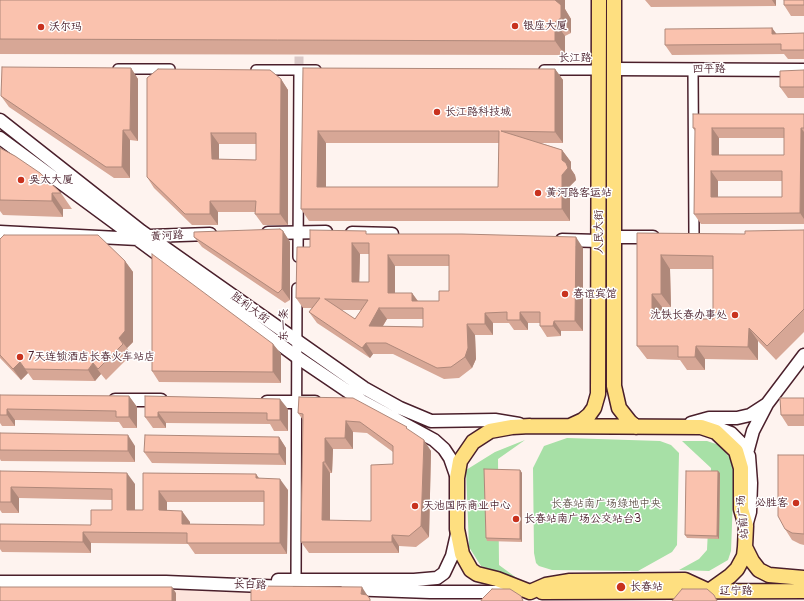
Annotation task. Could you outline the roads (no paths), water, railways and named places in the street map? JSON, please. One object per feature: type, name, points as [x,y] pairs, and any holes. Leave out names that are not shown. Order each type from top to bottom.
[{"type":"main road","name":"人民大街","points":[[570,427],[589,415],[594,408],[598,394],[599,0]]},
{"type":"main road","name":"人民大街","points":[[614,0],[614,394],[619,408],[636,427]]},
{"type":"main road","name":"四平路","points":[[614,69],[804,70]]},
{"type":"main road","name":"胜利大街","points":[[0,120],[144,238],[297,357],[362,401],[434,440],[444,448],[450,458],[457,478]]},
{"type":"main road","name":"胜利大街","points":[[0,138],[364,388],[400,408],[431,421],[494,420],[530,426]]},
{"type":"main road","name":"黄河路","points":[[0,232],[144,238],[220,234]]},
{"type":"main road","points":[[259,233],[298,232],[401,235]]},
{"type":"main road","points":[[614,237],[665,236]]},
{"type":"main road","points":[[680,236],[698,236]]},
{"type":"main road","points":[[551,240],[599,241]]},
{"type":"main road","points":[[747,453],[753,431],[804,355]]},
{"type":"main road","points":[[691,423],[709,418],[737,418],[750,415],[774,399]]},
{"type":"main road","points":[[99,400],[169,400]]},
{"type":"main road","points":[[340,402],[362,401]]},
{"type":"main road","points":[[256,402],[326,402]]},
{"type":"main road","points":[[656,427],[670,422],[716,426],[731,433],[742,444],[749,456],[751,484],[750,512],[746,526]]},
{"type":"main road","name":"站前广场","points":[[530,592],[498,579],[477,574],[471,570],[462,554],[458,529],[457,478],[460,461],[466,451],[481,435],[498,428],[530,426],[656,427],[709,429],[716,432],[736,452],[741,468],[741,509],[746,526],[744,556],[737,569],[709,591]]},
{"type":"main road","name":"长白路","points":[[0,574],[296,581],[414,580],[437,578],[444,573],[452,556],[458,529]]},
{"type":"main road","name":"辽宁路","points":[[745,547],[758,570],[769,575],[804,578]]},
{"type":"main road","points":[[530,592],[546,585],[570,581],[685,580],[709,591]]},
{"type":"main road","name":"长白路","points":[[0,582],[159,582],[430,592],[620,592]]},
{"type":"main road","name":"辽宁路","points":[[620,592],[804,590]]},
{"type":"street","points":[[108,68],[177,69]]},
{"type":"street","points":[[693,69],[698,236]]},
{"type":"street","points":[[246,70],[323,70]]},
{"type":"street","points":[[298,263],[299,70]]},
{"type":"street","name":"长江路","points":[[536,70],[599,70]]},
{"type":"street","name":"东一条","points":[[296,581],[297,278]]},
{"type":"tunnel","points":[[299,43],[299,70]]},
{"type":"place","name":"银座大厦","points":[[515,26]]},
{"type":"place","name":"沃尔玛","points":[[41,27]]},
{"type":"place","name":"长江路科技城","points":[[437,112]]},
{"type":"place","name":"吴太大厦","points":[[21,180]]},
{"type":"place","name":"黄河路客运站","points":[[538,193]]},
{"type":"place","name":"春谊宾馆","points":[[565,294]]},
{"type":"place","name":"沈铁长春办事处","points":[[735,315]]},
{"type":"place","name":"7天连锁酒店长春火车站店","points":[[20,357]]},
{"type":"place","name":"必胜客","points":[[796,503]]},
{"type":"place","name":"天池国际商业中心","points":[[415,506]]},
{"type":"place","name":"长春站南广场公交站台3","points":[[516,519]]},
{"type":"place","name":"长春站","points":[[621,587]]},
{"type":"park label","name":"长春站南广场绿地中央","points":[[606,504]]}]
